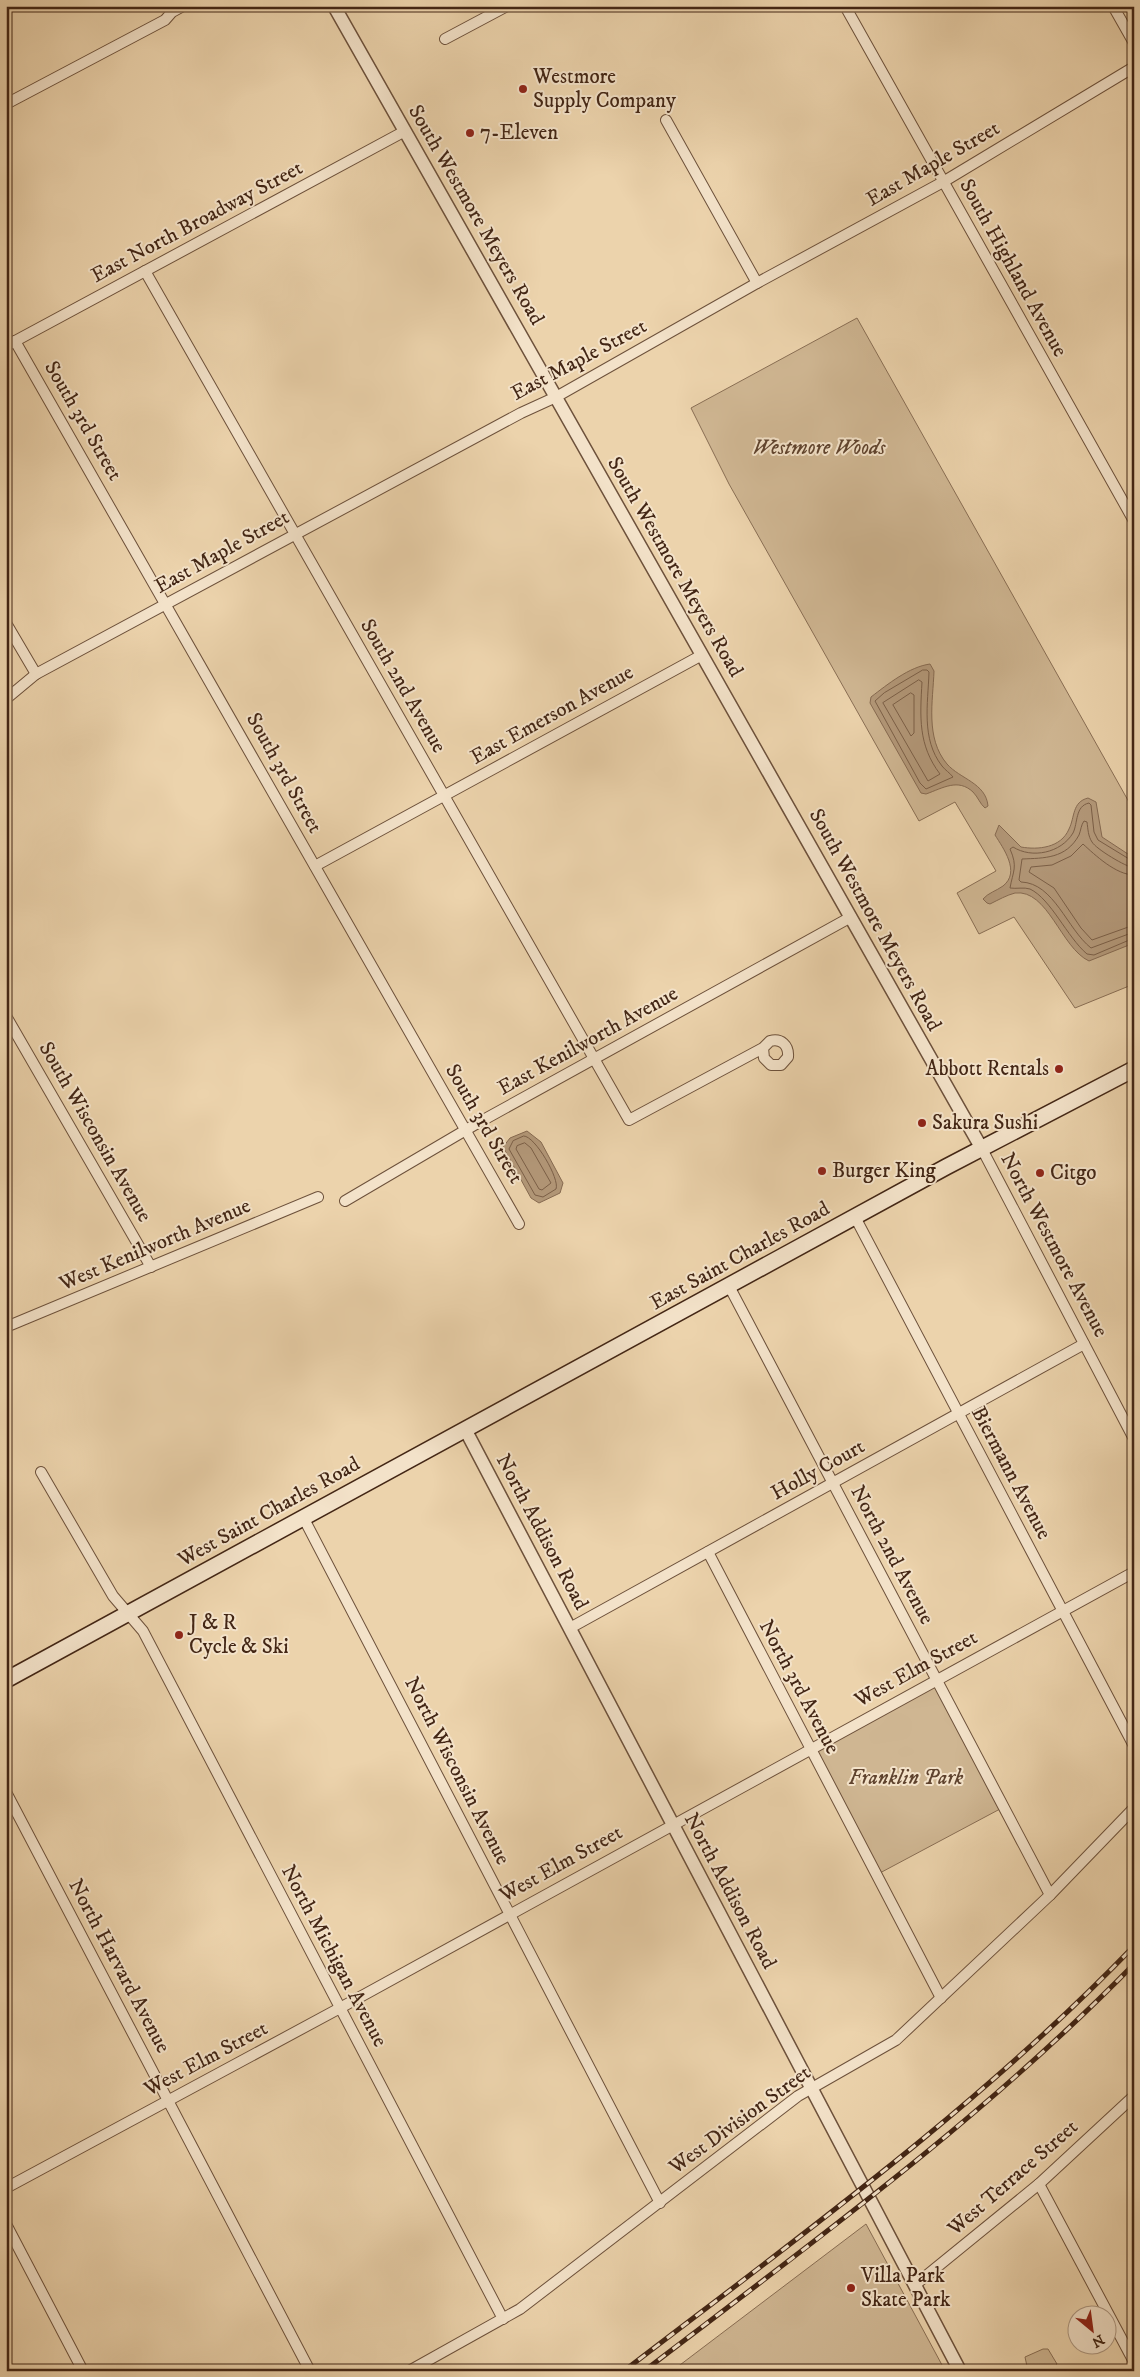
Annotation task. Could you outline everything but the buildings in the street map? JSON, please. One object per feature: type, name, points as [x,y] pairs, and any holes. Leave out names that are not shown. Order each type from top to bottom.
[{"type":"main road","name":"East Saint Charles Road","points":[[552,1382],[855,1217],[1134,1069]]},
{"type":"main road","name":"West Saint Charles Road","points":[[6,1680],[552,1382]]},
{"type":"street","points":[[6,104],[165,20],[172,12],[183,6]]},
{"type":"street","name":"South Westmore Meyers Road","points":[[334,6],[982,1149]]},
{"type":"street","points":[[445,40],[507,6]]},
{"type":"street","name":"South Highland Avenue","points":[[845,6],[1134,521]]},
{"type":"street","points":[[1113,6],[1134,43]]},
{"type":"street","name":"East Maple Street","points":[[6,699],[36,674],[521,413],[556,397],[757,283],[943,182],[1134,67]]},
{"type":"street","points":[[666,120],[757,283]]},
{"type":"street","name":"East North Broadway Street","points":[[10,343],[405,131]]},
{"type":"street","name":"South 2nd Avenue","points":[[146,270],[629,1120],[763,1048]]},
{"type":"street","name":"South 3rd Street","points":[[10,343],[167,604],[520,1224]]},
{"type":"street","points":[[6,622],[36,674]]},
{"type":"street","name":"East Emerson Avenue","points":[[315,866],[702,655]]},
{"type":"street","name":"East Kenilworth Avenue","points":[[345,1201],[466,1130],[851,918]]},
{"type":"street","name":"South Wisconsin Avenue","points":[[6,1016],[152,1267]]},
{"type":"street","name":"North Westmore Avenue","points":[[982,1149],[1134,1439]]},
{"type":"street","name":"West Kenilworth Avenue","points":[[6,1327],[318,1197]]},
{"type":"street","name":"Biermann Avenue","points":[[855,1217],[1134,1746]]},
{"type":"street","name":"North 2nd Avenue","points":[[728,1286],[1050,1895]]},
{"type":"street","name":"Holly Court","points":[[570,1628],[1084,1344]]},
{"type":"street","name":"North Addison Road","points":[[465,1429],[960,2371]]},
{"type":"street","name":"North Michigan Avenue","points":[[41,1472],[114,1596],[143,1631],[503,2320]]},
{"type":"street","name":"North Wisconsin Avenue","points":[[303,1517],[660,2203]]},
{"type":"street","name":"North 3rd Avenue","points":[[708,1552],[941,1998]]},
{"type":"street","name":"West Elm Street","points":[[6,2188],[340,2008],[810,1748],[1134,1572]]},
{"type":"street","name":"North Harvard Avenue","points":[[6,1792],[310,2371]]},
{"type":"street","name":"West Division Street","points":[[409,2371],[520,2309],[811,2087],[874,2055],[896,2040],[1050,1895],[1134,1808]]},
{"type":"street","name":"West Terrace Street","points":[[915,2285],[1039,2184],[1134,2096]]},
{"type":"street","points":[[1039,2184],[1134,2362]]},
{"type":"street","points":[[6,2224],[83,2371]]},
{"type":"green space","name":"Westmore Woods","points":[[857,318],[1134,811],[1134,984],[1075,1008],[1014,917],[979,934],[957,893],[996,871],[955,802],[919,821],[729,484],[691,408]]},
{"type":"green space","name":"Franklin Park","points":[[934,1685],[1000,1809],[878,1874],[814,1750]]},
{"type":"green space","points":[[866,2224],[942,2365],[931,2371],[672,2371]]},
{"type":"green space","points":[[1043,2349],[1048,2349],[1057,2364],[1050,2371],[1028,2371],[1025,2357]]},
{"type":"water","points":[[930,664],[934,671],[933,731],[940,754],[952,769],[983,792],[988,806],[985,808],[973,792],[962,786],[944,787],[926,794],[921,793],[870,703],[871,697],[899,677],[914,669]]},
{"type":"water","points":[[1088,798],[1096,802],[1102,837],[1134,858],[1134,943],[1089,961],[1070,944],[1046,909],[1027,894],[1015,893],[990,904],[983,899],[1003,886],[1010,874],[1009,860],[995,835],[999,825],[1021,847],[1042,848],[1061,840],[1069,829],[1077,806]]},
{"type":"water","points":[[527,1131],[541,1142],[563,1183],[560,1193],[539,1203],[531,1198],[503,1147],[510,1138]]},
{"type":"railway","points":[[624,2371],[822,2219],[951,2115],[1075,2005],[1134,1946]]},
{"type":"railway","points":[[644,2371],[834,2226],[958,2126],[1077,2020],[1134,1964]]},
{"type":"place","name":"Westmore Supply Company","points":[[523,89]]},
{"type":"place","name":"7-Eleven","points":[[470,133]]},
{"type":"place","name":"Abbott Rentals","points":[[1059,1069]]},
{"type":"place","name":"Sakura Sushi","points":[[922,1123]]},
{"type":"place","name":"Burger King","points":[[822,1171]]},
{"type":"place","name":"Citgo","points":[[1040,1173]]},
{"type":"place","name":"J & R Cycle & Ski","points":[[179,1635]]},
{"type":"place","name":"Villa Park Skate Park","points":[[851,2288]]}]
